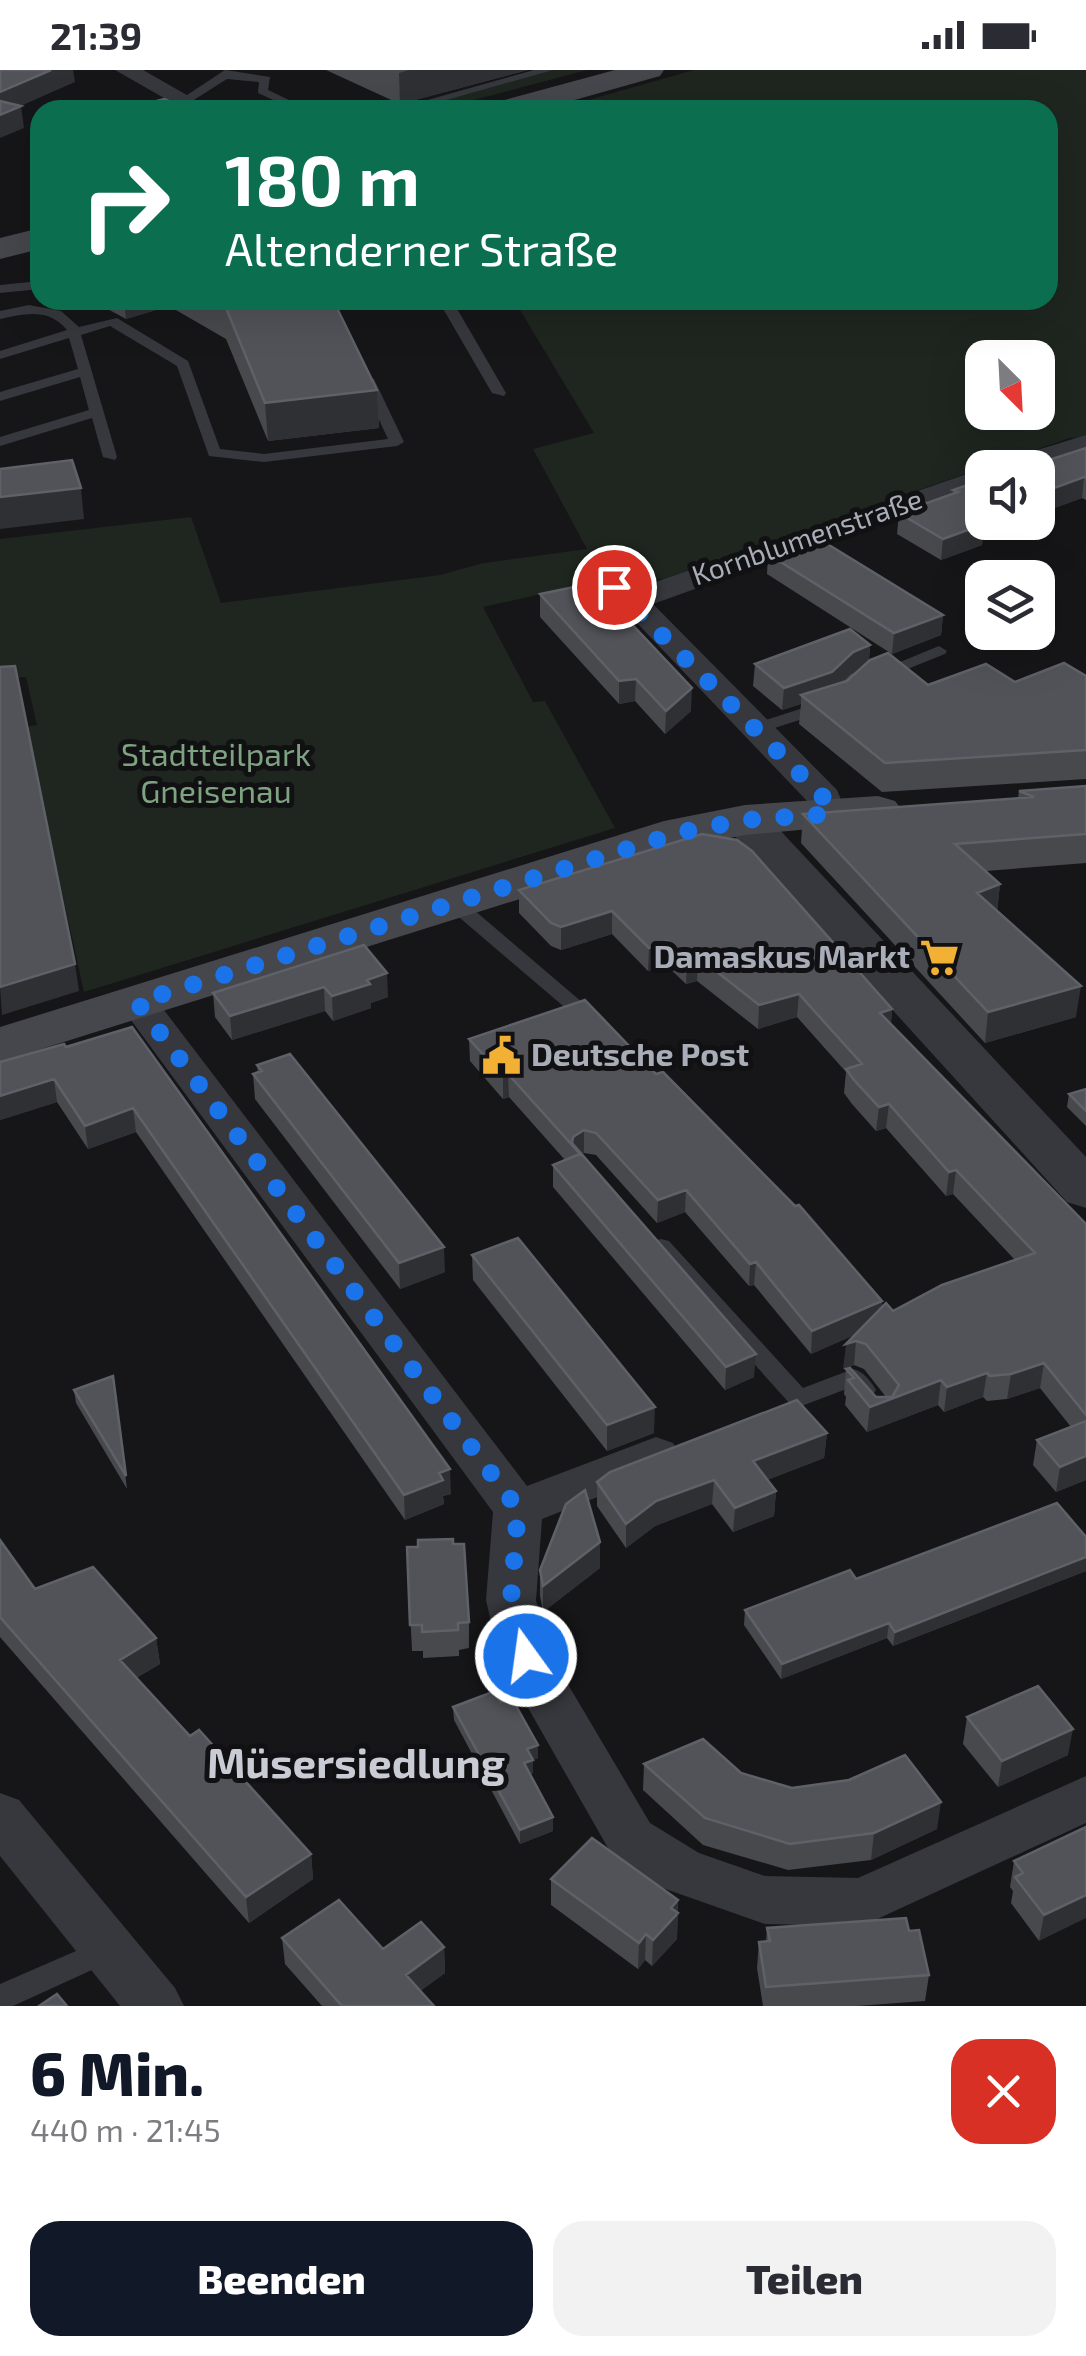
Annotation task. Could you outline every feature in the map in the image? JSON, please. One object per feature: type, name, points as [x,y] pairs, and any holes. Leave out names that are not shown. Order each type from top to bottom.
[{"type":"main road","points":[[540,100],[649,70]]},
{"type":"main road","points":[[0,249],[30,241]]},
{"type":"main road","points":[[0,1045],[639,843],[745,820],[924,808]]},
{"type":"street","points":[[126,70],[184,100]]},
{"type":"street","points":[[1055,454],[1086,444]]},
{"type":"street","name":"Kornblumenstraße","points":[[830,814],[824,798],[623,594],[965,482]]},
{"type":"street","points":[[745,820],[1086,1190]]},
{"type":"street","points":[[137,1002],[518,1509],[511,1600],[526,1656],[631,1839],[680,1870],[764,1900],[862,1902],[1086,1798]]},
{"type":"street","points":[[518,1509],[694,1440]]},
{"type":"street","points":[[0,1816],[155,2006]]},
{"type":"lane","points":[[435,100],[547,70]]},
{"type":"lane","points":[[200,100],[230,73],[266,79],[262,91],[282,100]]},
{"type":"lane","points":[[0,289],[30,286]]},
{"type":"lane","points":[[0,315],[30,309]]},
{"type":"lane","points":[[44,310],[64,316],[74,333],[110,457]]},
{"type":"lane","points":[[451,310],[498,394]]},
{"type":"lane","points":[[0,355],[112,321],[183,364],[214,452],[264,458],[397,442],[363,371]]},
{"type":"lane","points":[[0,397],[85,371]]},
{"type":"lane","points":[[0,442],[96,412]]},
{"type":"lane","points":[[860,681],[939,651]]},
{"type":"lane","points":[[756,729],[838,702]]},
{"type":"lane","points":[[453,902],[576,1007]]},
{"type":"lane","points":[[639,1222],[782,1406],[853,1377],[881,1412]]},
{"type":"lane","points":[[0,1998],[108,1950]]},
{"type":"green space","points":[[553,70],[587,70],[474,100],[443,100]]},
{"type":"green space","name":"Stadtteilpark Gneisenau","points":[[694,70],[1086,70],[1086,437],[1070,438],[1035,450],[965,450],[965,474],[664,579],[596,582],[483,607],[533,702],[545,701],[615,828],[84,992],[26,727],[37,725],[26,677],[0,679],[0,539],[191,517],[221,603],[440,575],[484,563],[587,549],[533,449],[594,433],[520,310],[1058,310],[1058,100],[588,100]]},
{"type":"building","points":[[0,70],[51,70],[0,92]]},
{"type":"building","points":[[0,101],[21,106],[0,115]]},
{"type":"building","points":[[227,310],[338,310],[377,390],[265,403]]},
{"type":"building","points":[[1086,448],[1086,478],[1055,488],[1055,458]]},
{"type":"building","points":[[72,460],[81,488],[0,497],[0,469]]},
{"type":"building","points":[[965,486],[965,531],[943,539],[899,513],[958,492],[953,490]]},
{"type":"building","points":[[816,537],[943,615],[894,633],[768,554]]},
{"type":"building","points":[[593,583],[692,688],[666,711],[636,679],[619,681],[540,594]]},
{"type":"building","points":[[850,629],[870,645],[853,652],[832,672],[784,688],[755,664]]},
{"type":"building","points":[[888,653],[928,685],[986,664],[1015,682],[1064,663],[1086,676],[1086,750],[885,763],[801,695],[847,681],[870,660]]},
{"type":"building","points":[[15,666],[75,964],[0,987],[0,667]]},
{"type":"building","points":[[1086,786],[1086,834],[955,844],[1000,884],[977,893],[1081,986],[988,1012],[803,814],[1034,797],[1019,791]]},
{"type":"building","points":[[702,834],[737,840],[752,851],[892,1009],[880,1013],[1086,1224],[1086,1415],[1044,1363],[1011,1374],[987,1373],[947,1387],[941,1380],[870,1407],[848,1380],[854,1378],[846,1369],[850,1368],[876,1397],[892,1397],[899,1385],[866,1344],[846,1344],[886,1303],[893,1311],[942,1285],[1035,1253],[956,1170],[949,1172],[889,1104],[879,1107],[854,1080],[846,1069],[862,1064],[799,994],[759,1005],[698,957],[687,961],[667,941],[649,948],[612,911],[561,927],[551,923],[519,890]]},
{"type":"building","points":[[364,945],[387,973],[367,980],[370,984],[332,996],[324,987],[230,1016],[213,993]]},
{"type":"building","points":[[585,1000],[656,1074],[663,1072],[795,1206],[799,1205],[882,1301],[812,1331],[756,1262],[750,1264],[686,1190],[658,1200],[596,1133],[584,1130],[573,1137],[572,1143],[756,1354],[726,1367],[553,1165],[580,1154],[508,1074],[503,1076],[469,1039]]},
{"type":"building","points":[[132,1027],[450,1469],[439,1473],[443,1480],[404,1495],[133,1108],[85,1126],[54,1079],[0,1096],[0,1062]]},
{"type":"building","points":[[290,1054],[444,1247],[399,1263],[253,1074],[262,1071],[257,1065]]},
{"type":"building","points":[[1086,1089],[1086,1111],[1069,1094]]},
{"type":"building","points":[[518,1238],[655,1407],[607,1425],[472,1255]]},
{"type":"building","points":[[113,1376],[126,1476],[74,1390]]},
{"type":"building","points":[[797,1400],[827,1433],[753,1461],[776,1491],[735,1508],[714,1480],[656,1501],[626,1524],[597,1482],[610,1472]]},
{"type":"building","points":[[1086,1421],[1086,1456],[1060,1467],[1037,1440]]},
{"type":"building","points":[[585,1490],[600,1542],[543,1586],[540,1570],[566,1504]]},
{"type":"building","points":[[1057,1503],[1086,1537],[1086,1557],[895,1632],[889,1623],[782,1664],[745,1610],[850,1570],[856,1579]]},
{"type":"building","points":[[453,1539],[453,1544],[464,1544],[469,1622],[458,1623],[458,1630],[422,1632],[422,1625],[410,1625],[407,1547],[418,1547],[418,1540]]},
{"type":"building","points":[[0,1540],[35,1589],[93,1567],[156,1638],[120,1660],[190,1736],[199,1730],[311,1854],[246,1897],[0,1617]]},
{"type":"building","points":[[1038,1686],[1073,1729],[1002,1761],[967,1717]]},
{"type":"building","points":[[495,1691],[501,1702],[511,1697],[538,1745],[527,1749],[533,1760],[524,1763],[553,1817],[520,1830],[453,1707]]},
{"type":"building","points":[[703,1739],[741,1773],[792,1788],[849,1780],[905,1755],[941,1802],[874,1833],[790,1844],[705,1818],[644,1764]]},
{"type":"building","points":[[1086,1827],[1086,1895],[1044,1915],[1015,1877],[1023,1873],[1014,1861]]},
{"type":"building","points":[[592,1838],[678,1900],[671,1908],[678,1913],[653,1940],[646,1934],[639,1943],[551,1879]]},
{"type":"building","points":[[339,1900],[383,1949],[421,1922],[444,1947],[406,1975],[434,2006],[342,2006],[282,1938]]},
{"type":"building","points":[[906,1918],[909,1931],[919,1930],[929,1975],[766,1987],[759,1942],[770,1941],[767,1928]]},
{"type":"building","points":[[57,1994],[67,2006],[39,2006]]},
{"type":"place","name":"Damaskus Markt","points":[[940,957]]},
{"type":"place","name":"Deutsche Post","points":[[501,1055]]},
{"type":"district","name":"Müsersiedlung","points":[[356,1763]]},
{"type":"route","points":[[526,1656],[511,1600],[518,1509],[137,1002],[682,832],[745,820],[830,814],[824,798],[614,587]]}]
